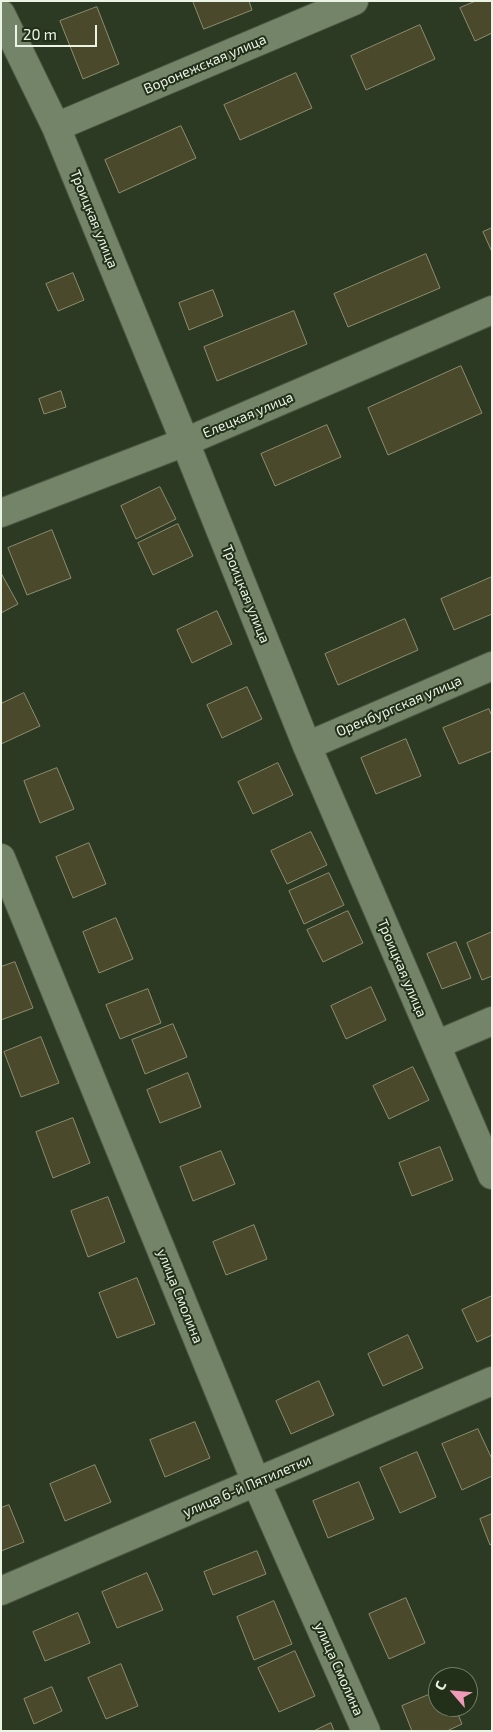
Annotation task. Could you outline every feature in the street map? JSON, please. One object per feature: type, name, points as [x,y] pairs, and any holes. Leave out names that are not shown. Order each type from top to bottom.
[{"type":"street","name":"Воронежская улица","points":[[56,127],[354,1]]},
{"type":"street","name":"Троицкая улица","points":[[1,14],[56,127],[307,746],[492,1175]]},
{"type":"street","name":"Елецкая улица","points":[[1,513],[185,442],[492,310]]},
{"type":"street","name":"Оренбургская улица","points":[[307,746],[492,666]]},
{"type":"street","name":"улица Смолина","points":[[1,858],[256,1482],[366,1731]]},
{"type":"street","points":[[436,1045],[492,1021]]},
{"type":"street","name":"улица 6-й Пятилетки","points":[[1,1591],[492,1382]]},
{"type":"building","points":[[193,1],[249,1],[252,10],[204,29]]},
{"type":"building","points":[[476,1],[492,1],[492,33],[475,41],[460,8]]},
{"type":"building","points":[[97,7],[119,64],[83,79],[60,21]]},
{"type":"building","points":[[420,25],[435,59],[366,90],[351,56]]},
{"type":"building","points":[[296,73],[312,108],[240,140],[224,105]]},
{"type":"building","points":[[181,126],[196,158],[119,193],[105,160]]},
{"type":"building","points":[[492,228],[492,252],[483,232]]},
{"type":"building","points":[[426,254],[440,288],[348,327],[334,294]]},
{"type":"building","points":[[73,273],[84,300],[58,311],[46,284]]},
{"type":"building","points":[[213,290],[223,316],[189,330],[179,303]]},
{"type":"building","points":[[294,311],[307,344],[217,381],[204,347]]},
{"type":"building","points":[[461,366],[482,413],[388,455],[368,408]]},
{"type":"building","points":[[61,391],[66,407],[44,414],[39,399]]},
{"type":"building","points":[[327,425],[341,457],[275,486],[261,454]]},
{"type":"building","points":[[160,487],[176,519],[136,539],[121,506]]},
{"type":"building","points":[[178,524],[193,556],[153,575],[138,543]]},
{"type":"building","points":[[52,530],[71,578],[27,595],[8,548]]},
{"type":"building","points":[[1,573],[18,604],[1,613]]},
{"type":"building","points":[[492,577],[492,614],[454,630],[441,599]]},
{"type":"building","points":[[217,611],[232,644],[192,663],[177,630]]},
{"type":"building","points":[[405,619],[418,650],[338,685],[325,654]]},
{"type":"building","points":[[247,687],[262,719],[222,738],[207,705]]},
{"type":"building","points":[[24,693],[40,726],[1,744],[1,704]]},
{"type":"building","points":[[489,709],[492,716],[492,751],[459,764],[443,728]]},
{"type":"building","points":[[406,739],[421,776],[376,794],[361,758]]},
{"type":"building","points":[[278,763],[293,795],[253,814],[238,782]]},
{"type":"building","points":[[57,768],[74,809],[40,823],[24,781]]},
{"type":"building","points":[[311,832],[327,865],[287,884],[271,851]]},
{"type":"building","points":[[89,843],[106,884],[73,898],[56,857]]},
{"type":"building","points":[[329,873],[344,905],[304,924],[289,891]]},
{"type":"building","points":[[348,911],[363,943],[323,962],[307,930]]},
{"type":"building","points":[[116,918],[133,959],[99,973],[83,932]]},
{"type":"building","points":[[492,932],[492,976],[482,980],[467,943]]},
{"type":"building","points":[[456,942],[471,978],[442,989],[427,954]]},
{"type":"building","points":[[15,962],[33,1008],[1,1020],[1,967]]},
{"type":"building","points":[[371,987],[386,1020],[346,1039],[331,1006]]},
{"type":"building","points":[[148,989],[161,1023],[120,1039],[106,1005]]},
{"type":"building","points":[[173,1024],[187,1057],[145,1074],[132,1040]]},
{"type":"building","points":[[41,1037],[59,1083],[21,1097],[4,1052]]},
{"type":"building","points":[[413,1067],[429,1100],[389,1119],[373,1086]]},
{"type":"building","points":[[188,1073],[201,1107],[160,1123],[147,1090]]},
{"type":"building","points":[[73,1118],[90,1163],[53,1178],[36,1132]]},
{"type":"building","points":[[440,1147],[453,1180],[412,1196],[399,1163]]},
{"type":"building","points":[[221,1151],[235,1184],[193,1201],[180,1167]]},
{"type":"building","points":[[108,1197],[125,1242],[88,1257],[71,1211]]},
{"type":"building","points":[[254,1225],[267,1259],[226,1275],[213,1242]]},
{"type":"building","points":[[137,1278],[155,1324],[117,1338],[99,1293]]},
{"type":"building","points":[[492,1296],[492,1335],[477,1342],[462,1310]]},
{"type":"building","points":[[408,1335],[423,1368],[383,1386],[368,1354]]},
{"type":"building","points":[[319,1381],[334,1415],[291,1434],[276,1401]]},
{"type":"building","points":[[195,1422],[210,1458],[165,1477],[150,1440]]},
{"type":"building","points":[[478,1429],[492,1459],[492,1476],[462,1490],[442,1444]]},
{"type":"building","points":[[417,1452],[436,1497],[400,1513],[380,1468]]},
{"type":"building","points":[[95,1465],[111,1502],[65,1521],[50,1484]]},
{"type":"building","points":[[359,1482],[374,1519],[328,1538],[313,1501]]},
{"type":"building","points":[[9,1505],[24,1542],[1,1551],[1,1508]]},
{"type":"building","points":[[492,1514],[492,1544],[490,1545],[480,1519]]},
{"type":"building","points":[[257,1551],[266,1574],[213,1595],[204,1572]]},
{"type":"building","points":[[147,1573],[163,1610],[117,1628],[102,1592]]},
{"type":"building","points":[[406,1598],[425,1643],[389,1659],[369,1614]]},
{"type":"building","points":[[274,1601],[292,1644],[254,1660],[237,1617]]},
{"type":"building","points":[[78,1613],[90,1643],[45,1661],[33,1632]]},
{"type":"building","points":[[295,1651],[315,1696],[279,1712],[258,1668]]},
{"type":"building","points":[[121,1664],[138,1706],[106,1719],[88,1678]]},
{"type":"building","points":[[52,1687],[62,1711],[34,1724],[24,1699]]},
{"type":"building","points":[[428,1695],[428,1717],[459,1717],[462,1724],[447,1731],[412,1731],[402,1706]]},
{"type":"building","points":[[331,1723],[334,1731],[314,1731]]}]
